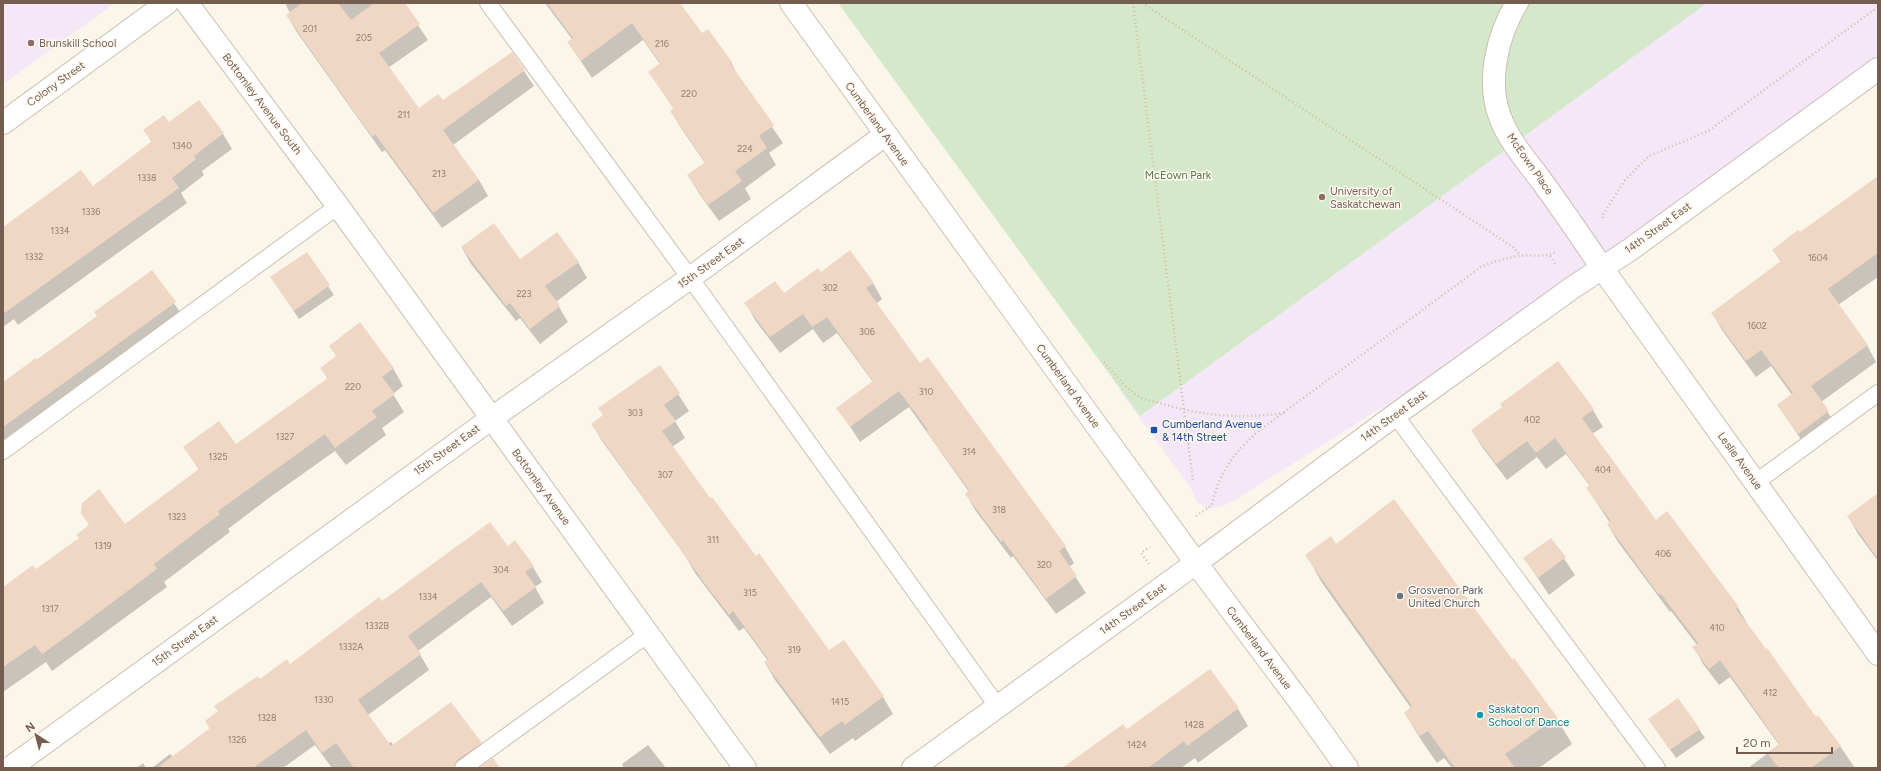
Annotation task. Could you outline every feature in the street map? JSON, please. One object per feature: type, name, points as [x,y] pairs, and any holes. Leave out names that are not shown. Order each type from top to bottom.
[{"type":"street","name":"Colony Street","points":[[6,116],[167,3]]},
{"type":"street","name":"Bottomley Avenue South","points":[[187,3],[338,206]]},
{"type":"street","name":"Cumberland Avenue","points":[[790,3],[1196,563],[1300,702],[1347,768]]},
{"type":"street","name":"McEown Place","points":[[1517,3],[1503,33],[1497,55],[1494,76],[1499,116],[1508,136],[1580,234],[1602,268]]},
{"type":"street","name":"14th Street East","points":[[913,768],[1196,563],[1396,415],[1602,268],[1631,249],[1878,68]]},
{"type":"street","name":"15th Street East","points":[[10,768],[492,418],[690,278],[885,135]]},
{"type":"street","name":"Bottomley Avenue","points":[[338,206],[745,768]]},
{"type":"street","name":"Leslie Avenue","points":[[1602,268],[1878,654]]},
{"type":"lane","points":[[488,3],[690,278],[998,707]]},
{"type":"lane","points":[[3,451],[338,206]]},
{"type":"lane","points":[[1755,483],[1878,393]]},
{"type":"lane","points":[[1396,415],[1657,768]]},
{"type":"lane","points":[[463,768],[648,634]]},
{"type":"path","points":[[1133,3],[1193,482]]},
{"type":"path","points":[[1142,3],[1513,247],[1521,256]]},
{"type":"path","points":[[1631,249],[1602,216],[1625,180],[1649,156],[1708,131],[1878,7]]},
{"type":"path","points":[[1173,531],[1212,505],[1214,493],[1225,467],[1238,450],[1256,433],[1482,266],[1504,259],[1521,256],[1550,256]]},
{"type":"path","points":[[1104,362],[1120,380],[1141,398],[1184,410],[1223,416],[1255,417],[1284,412]]},
{"type":"shaded area","name":"Brunskill School","points":[[3,3],[115,3],[3,84]]},
{"type":"shaded area","name":"McEown Park","points":[[853,3],[1878,3],[1878,69],[1572,288],[1235,500],[1222,506],[1208,509],[1196,501],[1191,488],[1120,391],[1112,362]]},
{"type":"green space","name":"McEown Park","points":[[838,3],[1707,3],[1140,416]]},
{"type":"building","points":[[302,3],[338,3],[351,20],[374,3],[405,3],[420,24],[379,53],[419,108],[438,94],[443,100],[512,52],[525,70],[443,130],[479,180],[433,213],[375,134],[372,137],[286,15]]},
{"type":"building","points":[[547,3],[680,3],[702,33],[708,29],[774,125],[759,136],[767,148],[735,171],[742,181],[708,205],[687,175],[705,162],[670,111],[674,108],[648,72],[660,63],[632,23],[581,61],[567,42],[573,38]]},
{"type":"building","points":[[199,100],[224,133],[194,156],[196,159],[172,178],[179,188],[3,314],[3,227],[81,170],[93,186],[152,141],[143,130],[164,115],[169,122]]},
{"type":"building","points":[[1878,176],[1878,253],[1828,289],[1868,345],[1811,386],[1829,411],[1798,434],[1777,405],[1793,393],[1761,350],[1746,361],[1711,313],[1781,261],[1772,250],[1798,230],[1800,232]]},
{"type":"building","points":[[494,223],[520,259],[557,232],[579,262],[545,286],[560,306],[530,329],[510,303],[506,306],[461,247]]},
{"type":"building","points":[[850,250],[874,283],[866,288],[920,363],[928,357],[1066,546],[1059,551],[1077,576],[1046,599],[1003,540],[1001,542],[965,494],[969,490],[899,391],[850,427],[836,408],[873,381],[827,317],[812,327],[803,314],[770,337],[744,303],[775,281],[784,293],[818,268],[821,272]]},
{"type":"building","points":[[307,252],[330,285],[294,311],[270,277]]},
{"type":"building","points":[[152,270],[176,302],[3,427],[3,382],[36,358],[37,360],[97,316],[94,312]]},
{"type":"building","points":[[360,322],[394,368],[382,377],[395,394],[372,411],[377,417],[335,448],[325,434],[218,511],[220,514],[154,564],[157,569],[66,637],[42,654],[35,645],[3,667],[3,587],[33,565],[36,569],[79,538],[76,535],[89,525],[81,513],[82,503],[99,489],[125,524],[199,469],[183,447],[219,421],[236,444],[328,378],[320,368],[336,356],[329,346]]},
{"type":"building","points":[[1558,361],[1594,409],[1582,418],[1656,520],[1667,511],[1739,607],[1736,609],[1766,649],[1767,648],[1816,717],[1818,715],[1841,746],[1811,768],[1779,768],[1767,753],[1779,744],[1720,660],[1709,669],[1692,647],[1698,643],[1661,594],[1659,595],[1607,524],[1611,521],[1586,488],[1590,485],[1555,438],[1536,453],[1527,441],[1496,464],[1471,430],[1502,407],[1500,404]]},
{"type":"building","points":[[660,365],[680,393],[664,405],[676,421],[662,431],[710,498],[712,497],[756,556],[759,553],[829,650],[844,640],[884,696],[845,725],[842,721],[820,737],[764,662],[768,659],[733,611],[729,615],[705,584],[591,424],[603,415],[598,408]]},
{"type":"building","points":[[1878,493],[1878,559],[1847,516]]},
{"type":"building","name":"Grosvenor Park United Church","points":[[1394,499],[1512,659],[1514,658],[1557,717],[1505,754],[1515,768],[1455,768],[1428,731],[1420,736],[1404,713],[1412,706],[1305,555],[1331,536],[1336,544]]},
{"type":"building","points":[[490,522],[508,546],[515,540],[534,566],[525,572],[536,587],[503,611],[481,582],[408,636],[421,654],[358,700],[391,746],[451,702],[482,743],[457,760],[454,768],[354,768],[336,743],[322,753],[306,730],[253,768],[157,768],[210,728],[205,721],[218,711],[214,706],[258,676],[260,679],[287,659],[290,664],[379,597],[382,601]]},
{"type":"building","points":[[1551,538],[1566,557],[1538,578],[1523,558]]},
{"type":"building","points":[[1210,669],[1239,708],[1187,746],[1184,741],[1148,768],[1062,768],[1123,724],[1127,729]]},
{"type":"building","points":[[1678,698],[1700,729],[1670,750],[1648,719]]},
{"type":"building","points":[[493,758],[500,768],[479,768]]},
{"type":"place","name":"Brunskill School","points":[[31,43]]},
{"type":"place","name":"University of Saskatchewan","points":[[1322,197]]},
{"type":"place","name":"Cumberland Avenue & 14th Street","points":[[1154,430]]},
{"type":"place","name":"Grosvenor Park United Church","points":[[1400,596]]},
{"type":"place","name":"Saskatoon School of Dance","points":[[1480,715]]}]
